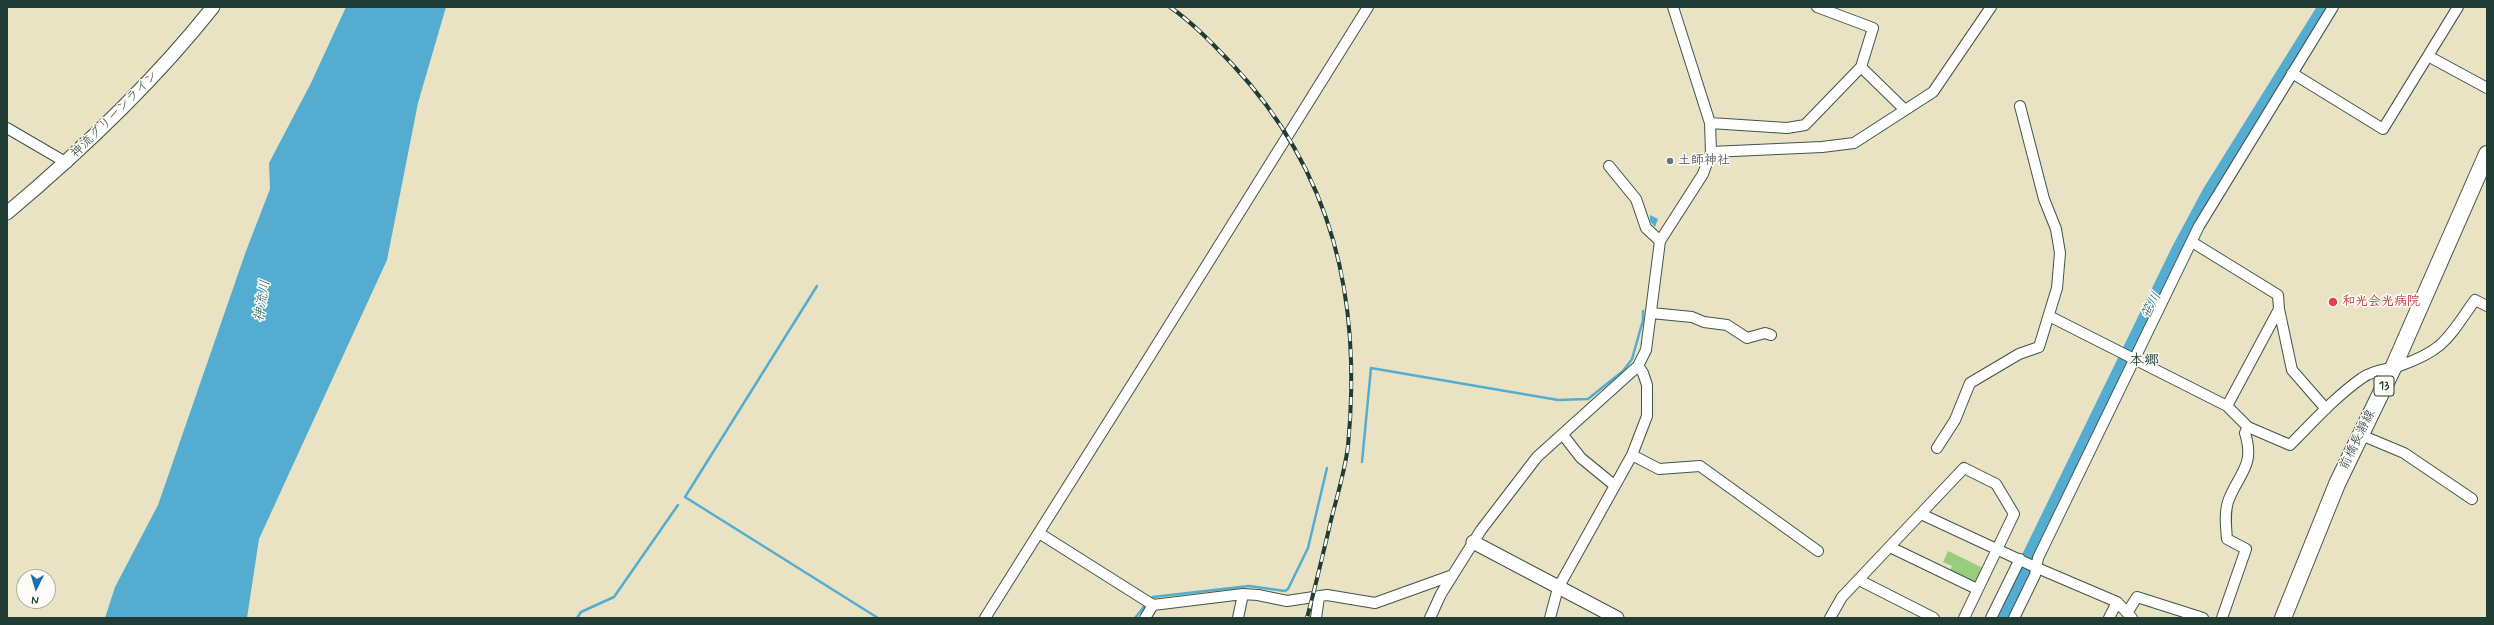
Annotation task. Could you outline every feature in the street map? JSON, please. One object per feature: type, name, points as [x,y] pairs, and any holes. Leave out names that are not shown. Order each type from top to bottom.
[{"type":"main road","name":"前橋長瀞線","points":[[2283,618],[2337,484],[2393,368],[2487,154]]},
{"type":"street","name":"神流グリーンライン","points":[[7,213],[67,163],[143,88],[213,7]]},
{"type":"street","points":[[985,618],[1153,353],[1279,147],[1368,7]]},
{"type":"street","points":[[1430,618],[1453,575],[1474,542],[1537,457],[1638,366],[1646,350],[1660,240],[1703,174],[1711,152],[1710,123],[1673,7]]},
{"type":"street","points":[[1710,123],[1787,128],[1805,125],[1862,68],[1873,28],[1817,7]]},
{"type":"street","points":[[1711,152],[1847,144],[1869,134],[1933,92],[1991,7]]},
{"type":"street","points":[[1991,618],[2027,563],[2134,359],[2192,242],[2233,168],[2333,7]]},
{"type":"street","points":[[2292,73],[2383,129],[2458,7]]},
{"type":"street","points":[[2428,56],[2487,88]]},
{"type":"street","points":[[1862,68],[1905,110]]},
{"type":"street","points":[[1937,448],[1955,420],[1970,383],[2019,354],[2039,347],[2057,288],[2060,253],[2056,229],[2044,199],[2020,106]]},
{"type":"street","points":[[7,128],[67,163]]},
{"type":"street","points":[[1609,166],[1636,199],[1646,228],[1660,240]]},
{"type":"street","points":[[2192,242],[2278,296],[2279,309],[2292,370],[2326,409]]},
{"type":"street","points":[[2049,316],[2227,406],[2248,427],[2290,445],[2326,409],[2363,377],[2393,368],[2436,350],[2446,342],[2475,300],[2487,306]]},
{"type":"street","points":[[2227,406],[2279,309]]},
{"type":"street","points":[[1651,313],[1692,317],[1704,322],[1727,325],[1747,338],[1765,333],[1771,335]]},
{"type":"street","points":[[1550,618],[1558,588],[1632,455],[1647,416],[1647,385],[1638,366]]},
{"type":"street","points":[[2222,618],[2246,548],[2227,539],[2226,526],[2228,500],[2249,460],[2248,444],[2245,433],[2248,427]]},
{"type":"street","points":[[1562,435],[1581,458],[1614,485]]},
{"type":"street","points":[[2361,435],[2404,453],[2472,499]]},
{"type":"street","points":[[1632,455],[1659,469],[1700,466],[1818,551]]},
{"type":"street","points":[[1830,618],[1842,597],[1964,468],[1996,484],[2014,514],[1964,618]]},
{"type":"street","points":[[1921,514],[1996,550],[2117,602],[2129,616],[2137,597],[2203,618]]},
{"type":"street","points":[[1039,532],[1153,605],[1244,594],[1258,595],[1287,601],[1327,595],[1375,603],[1453,575]]},
{"type":"street","points":[[1474,542],[1617,618]]},
{"type":"street","points":[[1890,547],[1977,589]]},
{"type":"street","points":[[2014,618],[2035,575],[2027,563]]},
{"type":"street","points":[[1859,580],[1934,618]]},
{"type":"street","points":[[1238,618],[1244,594]]},
{"type":"street","points":[[1316,618],[1319,597]]},
{"type":"street","points":[[2109,618],[2117,602]]},
{"type":"street","points":[[1145,618],[1153,605]]},
{"type":"green space","points":[[1948,551],[1983,568],[1977,581],[1970,582],[1949,572],[1952,566],[1943,562]]},
{"type":"water","name":"神流川","points":[[346,7],[446,7],[418,103],[387,260],[259,539],[247,618],[105,618],[115,587],[158,505],[246,251],[270,189],[269,163],[311,83]]},
{"type":"water","points":[[1650,215],[1658,219],[1655,227],[1650,221]]},
{"type":"waterway","name":"笹川","points":[[2000,618],[2180,249],[2210,193],[2326,7]]},
{"type":"waterway","points":[[817,286],[685,497],[878,618]]},
{"type":"waterway","points":[[1362,462],[1371,368],[1558,400],[1588,399],[1623,371],[1632,359],[1643,320],[1643,311]]},
{"type":"waterway","points":[[1150,600],[1153,597],[1249,586],[1285,591],[1288,589],[1308,548],[1327,468]]},
{"type":"waterway","points":[[577,618],[581,612],[614,597],[678,505]]},
{"type":"waterway","points":[[1135,618],[1146,604]]},
{"type":"railway","points":[[1170,7],[1195,27],[1218,49],[1267,106],[1295,149],[1317,195],[1334,242],[1344,290],[1350,340],[1351,392],[1348,446],[1341,481],[1307,618]]},
{"type":"place","name":"土師神社","points":[[1670,161]]},
{"type":"place","name":"和光会光病院","points":[[2333,302]]},
{"type":"district","name":"本郷","points":[[2144,362]]}]
